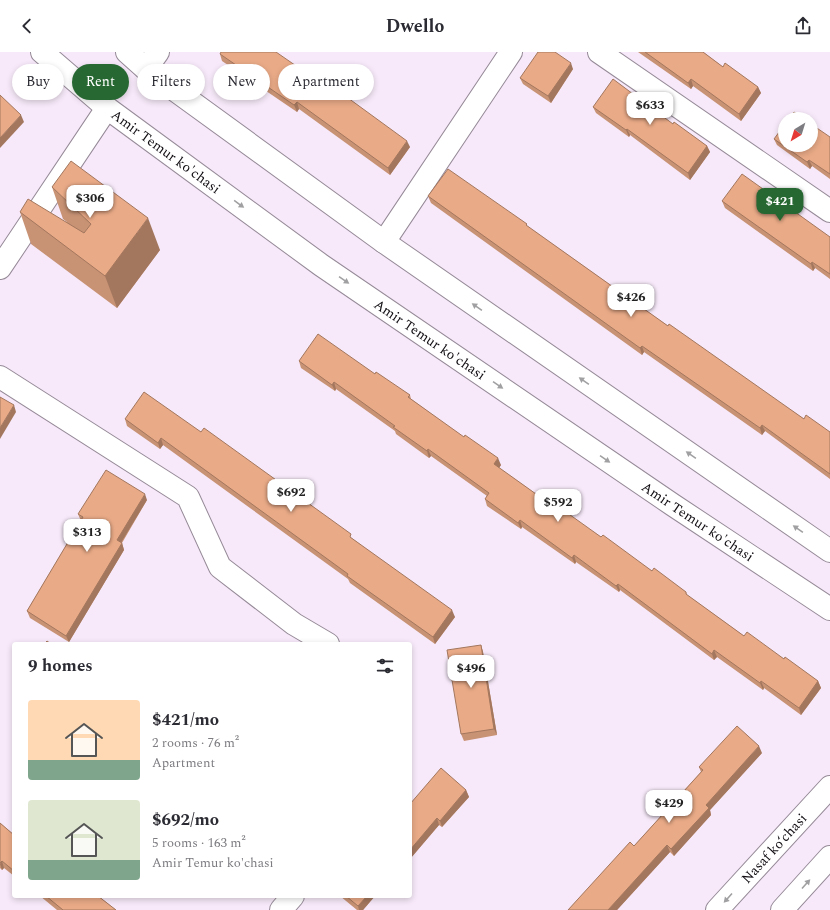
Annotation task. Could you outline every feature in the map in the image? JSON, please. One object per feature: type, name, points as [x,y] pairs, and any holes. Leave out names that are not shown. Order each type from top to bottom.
[{"type":"main road","name":"Amir Temur ko'chasi","points":[[42,52],[107,108],[321,265],[673,505],[830,609]]},
{"type":"main road","points":[[127,52],[152,60],[384,242],[830,551]]},
{"type":"main road","points":[[384,242],[511,52]]},
{"type":"main road","points":[[599,52],[830,211]]},
{"type":"main road","points":[[0,268],[107,108]]},
{"type":"main road","points":[[0,377],[188,497],[220,567],[294,624],[325,642]]},
{"type":"main road","name":"Nasaf ko‘chasi","points":[[717,910],[830,786]]},
{"type":"main road","points":[[782,910],[830,857]]},
{"type":"main road","points":[[281,910],[290,898]]},
{"type":"building","points":[[221,52],[276,52],[293,64],[278,64],[278,94],[270,88],[270,64],[235,64],[220,54]]},
{"type":"building","points":[[538,52],[555,52],[571,63],[548,96],[520,78]]},
{"type":"building","points":[[645,52],[703,52],[723,67],[725,63],[758,87],[739,114],[691,79],[688,83]]},
{"type":"building","points":[[613,79],[673,124],[674,122],[707,146],[688,173],[627,129],[626,130],[593,107]]},
{"type":"building","points":[[0,95],[21,115],[0,138]]},
{"type":"building","points":[[287,100],[351,100],[407,141],[388,168],[297,102],[294,105]]},
{"type":"building","points":[[818,129],[830,137],[830,174],[809,160],[807,162],[793,152],[818,152]]},
{"type":"building","points":[[778,134],[778,142],[774,139]]},
{"type":"building","points":[[71,161],[148,218],[105,276],[20,212],[28,199],[84,233],[91,224],[52,187]]},
{"type":"building","points":[[448,169],[668,326],[669,324],[804,419],[806,415],[830,432],[830,474],[762,425],[760,428],[642,346],[640,348],[428,196]]},
{"type":"building","points":[[742,174],[830,237],[830,274],[812,262],[811,264],[722,201]]},
{"type":"building","points":[[318,334],[375,374],[376,372],[410,395],[408,397],[464,437],[465,435],[498,458],[494,464],[557,509],[559,507],[601,537],[603,535],[652,571],[654,568],[686,592],[686,594],[744,636],[747,632],[784,659],[785,657],[818,681],[799,708],[761,681],[760,683],[714,650],[712,654],[618,584],[616,586],[574,555],[572,558],[520,520],[518,523],[485,499],[489,493],[428,449],[427,451],[393,427],[395,426],[334,382],[332,385],[299,361]]},
{"type":"building","points":[[144,392],[201,432],[204,428],[351,534],[350,537],[452,610],[433,637],[347,576],[348,574],[161,438],[158,443],[125,419]]},
{"type":"building","points":[[0,397],[14,405],[0,428]]},
{"type":"building","points":[[106,470],[145,494],[117,540],[122,543],[66,636],[27,611],[83,517],[78,514]]},
{"type":"building","points":[[481,645],[494,729],[461,734],[447,650]]},
{"type":"building","points":[[737,726],[759,746],[706,805],[709,808],[671,849],[667,845],[608,910],[568,910],[630,842],[634,846],[703,770],[699,767]]},
{"type":"building","points":[[441,768],[466,790],[440,821],[437,818],[412,848],[412,802]]},
{"type":"building","points":[[0,823],[12,833],[12,869],[2,861],[0,863]]},
{"type":"building","points":[[48,898],[101,898],[116,910],[63,910]]},
{"type":"building","points":[[348,898],[365,898],[358,906]]}]
